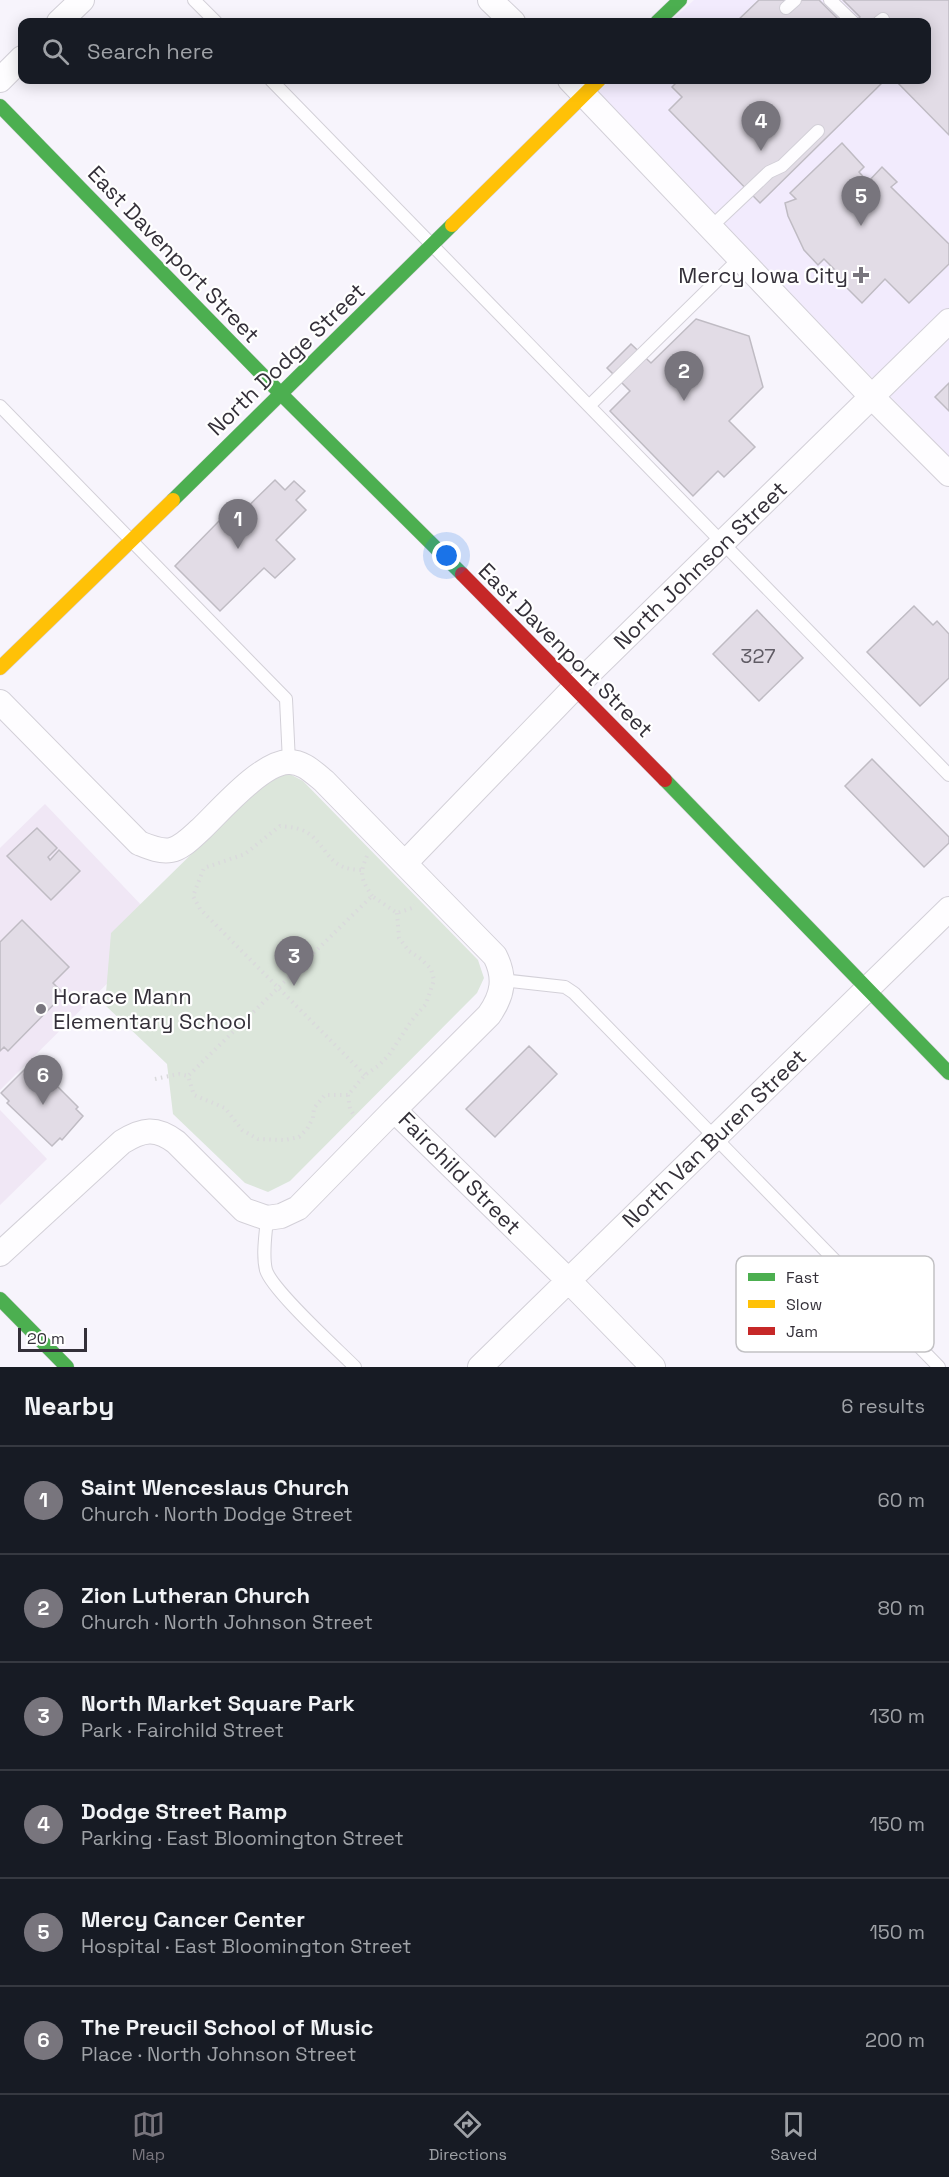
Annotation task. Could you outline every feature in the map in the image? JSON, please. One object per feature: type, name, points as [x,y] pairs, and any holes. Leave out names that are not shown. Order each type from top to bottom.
[{"type":"street","points":[[63,18],[82,0]]},
{"type":"street","points":[[490,0],[509,18]]},
{"type":"street","points":[[661,18],[680,0]]},
{"type":"street","points":[[0,80],[18,62]]},
{"type":"street","points":[[585,84],[711,227],[872,397],[949,474]]},
{"type":"street","name":"North Dodge Street","points":[[0,668],[432,245],[585,84]]},
{"type":"street","name":"East Davenport Street","points":[[0,106],[281,394],[575,687],[949,1073]]},
{"type":"street","name":"North Johnson Street","points":[[405,863],[575,687],[949,321]]},
{"type":"street","points":[[0,702],[139,843],[162,851],[174,850],[189,840],[258,775],[272,765],[289,762],[307,767],[324,781],[495,956],[501,968],[502,980]]},
{"type":"street","name":"North Van Buren Street","points":[[480,1367],[949,909]]},
{"type":"street","name":"Fairchild Street","points":[[502,980],[499,1000],[489,1015],[394,1110],[568,1280],[653,1367]]},
{"type":"street","points":[[0,1254],[122,1142],[135,1134],[148,1131],[163,1133],[176,1142],[244,1210],[267,1218],[280,1216],[298,1208],[394,1110]]},
{"type":"street","points":[[0,1299],[67,1367]]},
{"type":"lane","points":[[194,0],[212,18]]},
{"type":"lane","points":[[831,0],[849,18]]},
{"type":"lane","points":[[276,84],[949,775]]},
{"type":"lane","points":[[711,227],[769,172],[782,166],[818,131]]},
{"type":"lane","points":[[589,406],[740,258]]},
{"type":"lane","points":[[0,406],[286,699],[289,762]]},
{"type":"lane","points":[[502,980],[565,987],[830,1256]]},
{"type":"lane","points":[[267,1218],[266,1270],[276,1287],[355,1367]]},
{"type":"lane","points":[[924,1352],[939,1367]]},
{"type":"path","points":[[361,870],[347,869],[333,860],[311,835],[296,827],[280,826],[245,854],[204,868],[193,896],[200,909],[365,1076]]},
{"type":"path","points":[[381,839],[367,855],[361,870],[364,885],[372,896],[396,912],[412,908],[431,890]]},
{"type":"path","points":[[188,1076],[372,896]]},
{"type":"path","points":[[188,1076],[194,1095],[225,1108],[242,1130],[258,1139],[285,1140],[299,1137],[307,1129],[313,1118],[314,1108],[325,1095],[348,1095],[388,1055],[426,1004],[434,980],[430,969],[421,959],[408,951],[399,938],[396,912]]},
{"type":"path","points":[[155,1078],[179,1074],[188,1076]]},
{"type":"shaded area","name":"Mercy Iowa City","points":[[694,0],[949,0],[949,457],[597,93],[607,84],[931,84],[931,18],[674,18]]},
{"type":"shaded area","points":[[286,772],[303,781],[478,960],[484,978],[477,993],[290,1181],[268,1192],[245,1183],[173,1114],[167,1064],[105,1005],[111,933],[269,778]]},
{"type":"shaded area","name":"Horace Mann Elementary School","points":[[45,804],[163,928],[0,1090],[0,848]]},
{"type":"shaded area","points":[[0,1110],[47,1159],[0,1205]]},
{"type":"building","points":[[759,0],[819,0],[837,18],[740,18]]},
{"type":"building","points":[[843,0],[949,0],[949,135],[899,84],[931,84],[931,18],[860,17]]},
{"type":"building","points":[[675,84],[881,84],[760,203],[669,110],[682,97],[672,87]]},
{"type":"building","points":[[842,143],[864,167],[859,172],[868,182],[882,167],[897,182],[891,187],[949,244],[949,264],[909,303],[885,279],[862,303],[831,272],[834,269],[824,259],[818,265],[804,250],[788,216],[785,203],[796,199],[790,193]]},
{"type":"building","points":[[696,319],[749,336],[763,387],[729,421],[755,447],[724,477],[718,471],[693,496],[610,411],[630,391],[607,368],[631,344],[651,363]]},
{"type":"building","points":[[949,383],[949,411],[935,397]]},
{"type":"building","points":[[275,480],[285,490],[294,481],[305,491],[296,500],[306,510],[276,540],[295,559],[275,578],[264,568],[220,611],[175,566],[219,521],[226,528]]},
{"type":"building","points":[[914,606],[933,625],[937,621],[949,634],[949,678],[920,706],[867,652]]},
{"type":"building","points":[[757,610],[803,658],[759,701],[713,654]]},
{"type":"building","points":[[872,759],[949,837],[949,843],[924,867],[845,786]]},
{"type":"building","points":[[37,828],[57,848],[48,857],[50,860],[59,850],[80,871],[51,900],[7,856]]},
{"type":"building","points":[[22,920],[69,967],[53,983],[64,994],[8,1051],[4,1047],[0,1051],[0,942]]},
{"type":"building","points":[[529,1046],[557,1074],[495,1137],[466,1109]]},
{"type":"building","points":[[31,1063],[78,1107],[76,1109],[83,1116],[62,1140],[60,1138],[52,1146],[7,1103],[9,1101],[1,1093]]},
{"type":"traffic: fast","points":[[661,18],[680,0]]},
{"type":"traffic: fast","points":[[0,106],[281,394],[462,574]]},
{"type":"traffic: fast","points":[[173,500],[452,225]]},
{"type":"traffic: fast","points":[[665,780],[949,1073]]},
{"type":"traffic: fast","points":[[0,1299],[67,1367]]},
{"type":"traffic: slow","points":[[452,225],[595,84]]},
{"type":"traffic: slow","points":[[0,668],[173,500]]},
{"type":"traffic: jam","points":[[462,574],[665,780]]},
{"type":"place","name":"Dodge Street Ramp","points":[[761,151]]},
{"type":"place","name":"Mercy Cancer Center","points":[[861,226]]},
{"type":"place","name":"Mercy Iowa City","points":[[861,275]]},
{"type":"place","name":"Zion Lutheran Church","points":[[684,401]]},
{"type":"place","name":"Saint Wenceslaus Church","points":[[238,549]]},
{"type":"place","name":"North Market Square Park","points":[[294,986]]},
{"type":"place","name":"Horace Mann Elementary School","points":[[41,1009]]},
{"type":"place","name":"The Preucil School of Music","points":[[43,1105]]}]
